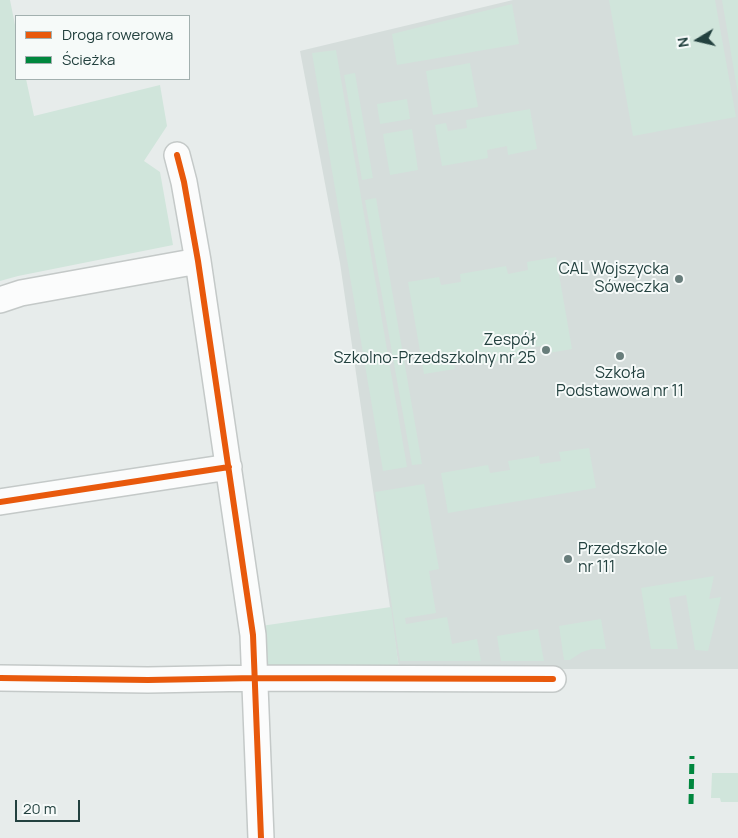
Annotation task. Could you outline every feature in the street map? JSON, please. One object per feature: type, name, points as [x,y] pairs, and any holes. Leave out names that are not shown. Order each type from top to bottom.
[{"type":"street","points":[[177,155],[184,182],[198,261],[253,635],[261,838]]},
{"type":"street","points":[[0,300],[21,294],[198,261]]},
{"type":"street","points":[[0,502],[228,467]]},
{"type":"street","points":[[0,678],[148,680],[256,678],[553,679]]},
{"type":"shaded area","name":"Zespół Szkolno-Przedszkolny nr 25","points":[[513,0],[738,0],[738,669],[399,669],[340,263],[300,51]]},
{"type":"green space","points":[[0,0],[10,0],[15,25],[15,80],[26,80],[34,116],[160,85],[167,126],[144,161],[160,172],[173,245],[0,281]]},
{"type":"green space","points":[[609,0],[715,0],[736,117],[633,136]]},
{"type":"green space","points":[[722,0],[738,0],[738,94]]},
{"type":"green space","points":[[512,4],[519,44],[397,65],[392,34]]},
{"type":"green space","points":[[336,50],[407,467],[383,471],[312,53]]},
{"type":"green space","points":[[470,63],[478,107],[433,115],[426,71]]},
{"type":"green space","points":[[355,73],[373,178],[362,180],[344,75]]},
{"type":"green space","points":[[407,99],[410,119],[380,124],[377,104]]},
{"type":"green space","points":[[530,109],[537,149],[508,155],[507,146],[487,150],[488,158],[442,166],[435,125],[446,123],[448,131],[467,128],[466,120]]},
{"type":"green space","points":[[412,129],[418,170],[390,175],[383,134]]},
{"type":"green space","points":[[376,198],[422,464],[412,465],[365,200]]},
{"type":"green space","points":[[556,257],[572,349],[543,354],[541,346],[521,349],[523,357],[475,365],[473,357],[454,361],[455,369],[424,374],[408,282],[439,277],[441,285],[461,282],[460,274],[506,266],[508,274],[528,270],[527,262]]},
{"type":"green space","points":[[589,448],[596,488],[448,513],[441,473],[488,465],[490,473],[510,470],[508,461],[539,456],[540,464],[561,461],[559,452]]},
{"type":"green space","points":[[424,484],[439,569],[429,571],[436,613],[405,618],[406,624],[447,617],[452,644],[477,639],[481,661],[400,661],[375,492]]},
{"type":"green space","points":[[714,576],[709,599],[721,597],[708,651],[695,650],[686,595],[669,598],[678,649],[651,649],[641,588]]},
{"type":"green space","points":[[391,607],[399,669],[268,666],[261,626]]},
{"type":"green space","points":[[601,619],[606,649],[592,649],[582,652],[570,660],[564,660],[559,626]]},
{"type":"green space","points":[[538,629],[544,661],[501,661],[497,636]]},
{"type":"green space","points":[[712,773],[738,773],[738,802],[721,802],[720,798],[711,798]]},
{"type":"marked path","points":[[691,804],[692,756]]},
{"type":"cycle path","points":[[177,155],[184,182],[198,261],[253,635],[261,838]]},
{"type":"cycle path","points":[[0,502],[229,467]]},
{"type":"cycle path","points":[[0,678],[148,680],[256,678],[553,679]]},
{"type":"place","name":"CAL Wojszycka Sóweczka","points":[[679,279]]},
{"type":"place","name":"Zespół Szkolno-Przedszkolny nr 25","points":[[546,350]]},
{"type":"place","name":"Szkoła Podstawowa nr 11","points":[[620,356]]},
{"type":"place","name":"Przedszkole nr 111","points":[[568,559]]}]
